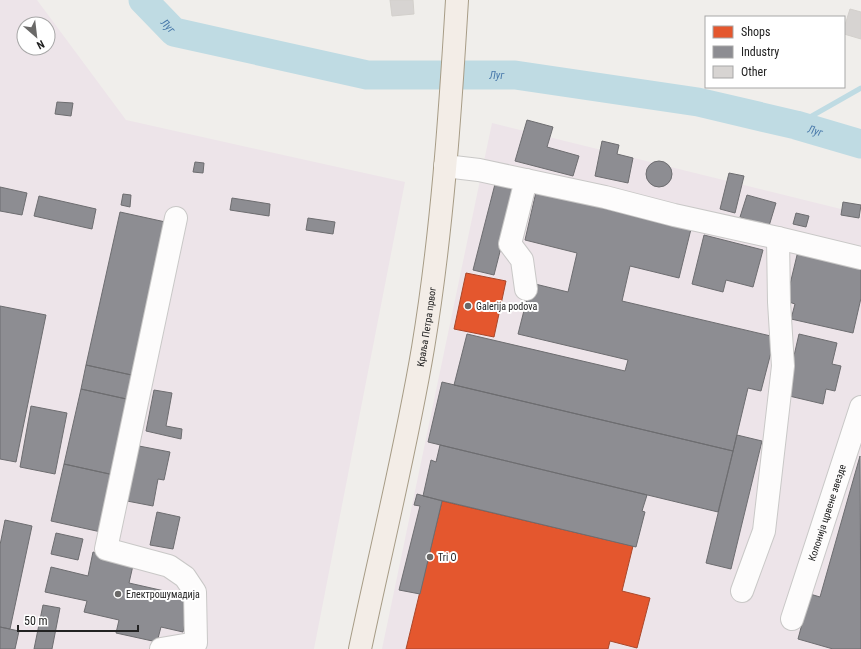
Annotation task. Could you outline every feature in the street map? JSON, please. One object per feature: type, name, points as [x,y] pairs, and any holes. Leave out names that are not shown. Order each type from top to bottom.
[{"type":"main road","name":"Краља Петра првог","points":[[360,649],[408,428],[423,348],[436,263],[450,110],[457,0]]},
{"type":"street","points":[[445,166],[479,170],[605,197],[674,215],[861,258]]},
{"type":"street","points":[[526,180],[510,244],[522,260],[526,289]]},
{"type":"street","points":[[161,649],[196,643],[195,592],[185,577],[169,566],[106,549],[176,218]]},
{"type":"street","points":[[742,592],[764,532],[783,366],[779,302],[778,238]]},
{"type":"street","name":"Колонија црвене звезде","points":[[792,619],[861,407]]},
{"type":"shaded area","points":[[0,0],[37,0],[49,16],[16,16],[16,56],[56,56],[56,26],[126,120],[405,182],[314,649],[0,649]]},
{"type":"shaded area","points":[[492,123],[853,212],[861,216],[861,649],[382,649]]},
{"type":"building: Shops","points":[[466,273],[506,281],[494,337],[454,329]]},
{"type":"building: Shops","points":[[442,501],[633,546],[622,591],[650,598],[637,648],[610,641],[608,649],[406,649]]},
{"type":"building: Industry","points":[[57,102],[73,103],[71,116],[55,114]]},
{"type":"building: Industry","points":[[527,120],[553,127],[547,147],[579,156],[573,176],[515,161]]},
{"type":"building: Industry","points":[[602,141],[619,145],[617,154],[633,158],[628,183],[595,176]]},
{"type":"building: Industry","points":[[659,161],[668,165],[672,174],[668,183],[659,187],[650,183],[646,174],[650,165]]},
{"type":"building: Industry","points":[[195,162],[204,163],[203,173],[193,172]]},
{"type":"building: Industry","points":[[729,173],[744,176],[735,213],[720,209]]},
{"type":"building: Industry","points":[[495,184],[516,189],[494,275],[473,270]]},
{"type":"building: Industry","points":[[0,187],[27,193],[22,215],[0,211]]},
{"type":"building: Industry","points":[[536,192],[691,229],[679,278],[630,266],[622,301],[775,337],[761,391],[748,388],[733,451],[454,385],[467,334],[625,371],[628,360],[518,334],[531,283],[568,292],[577,253],[525,240]]},
{"type":"building: Industry","points":[[123,194],[131,195],[130,207],[121,205]]},
{"type":"building: Industry","points":[[747,195],[776,203],[769,226],[740,217]]},
{"type":"building: Industry","points":[[39,196],[96,209],[92,229],[34,216]]},
{"type":"building: Industry","points":[[232,198],[270,204],[269,216],[230,210]]},
{"type":"building: Industry","points":[[843,202],[861,205],[859,218],[841,215]]},
{"type":"building: Industry","points":[[120,212],[170,223],[136,376],[86,365]]},
{"type":"building: Industry","points":[[796,213],[809,216],[806,227],[793,224]]},
{"type":"building: Industry","points":[[308,218],[335,222],[333,234],[306,230]]},
{"type":"building: Industry","points":[[704,235],[763,250],[753,287],[726,280],[723,292],[692,284]]},
{"type":"building: Industry","points":[[798,251],[861,266],[861,298],[853,333],[791,319],[795,304],[786,301]]},
{"type":"building: Industry","points":[[0,306],[46,315],[16,462],[0,459]]},
{"type":"building: Industry","points":[[799,334],[837,343],[832,364],[841,366],[835,391],[826,389],[823,404],[785,395]]},
{"type":"building: Industry","points":[[86,365],[136,376],[131,400],[81,389]]},
{"type":"building: Industry","points":[[442,382],[733,451],[718,512],[428,442]]},
{"type":"building: Industry","points":[[81,389],[131,400],[114,475],[64,464]]},
{"type":"building: Industry","points":[[154,390],[172,393],[166,426],[182,429],[181,439],[146,431]]},
{"type":"building: Industry","points":[[31,406],[67,413],[55,474],[20,467]]},
{"type":"building: Industry","points":[[737,435],[762,441],[731,569],[706,563]]},
{"type":"building: Industry","points":[[440,445],[647,495],[642,511],[645,512],[636,547],[423,496],[431,460],[436,462]]},
{"type":"building: Industry","points":[[139,446],[170,452],[164,480],[158,479],[153,506],[127,501]]},
{"type":"building: Industry","points":[[860,456],[861,649],[833,649],[798,639],[810,594],[820,597]]},
{"type":"building: Industry","points":[[64,464],[114,475],[101,532],[51,521]]},
{"type":"building: Industry","points":[[417,494],[442,501],[420,594],[399,590],[420,506],[414,505]]},
{"type":"building: Industry","points":[[157,512],[180,517],[173,549],[150,545]]},
{"type":"building: Industry","points":[[5,520],[32,526],[10,629],[0,627],[0,545]]},
{"type":"building: Industry","points":[[56,533],[83,539],[78,560],[51,554]]},
{"type":"building: Industry","name":"Електрошумадија","points":[[93,552],[134,561],[129,583],[191,597],[183,632],[161,627],[157,642],[116,633],[119,620],[84,612],[87,601],[45,592],[51,567],[88,576]]},
{"type":"building: Industry","points":[[43,605],[60,608],[52,649],[34,649]]},
{"type":"building: Industry","points":[[0,627],[19,631],[15,649],[0,649]]},
{"type":"building: Other","points":[[390,0],[413,0],[414,14],[392,16]]},
{"type":"building: Other","points":[[850,9],[861,12],[861,39],[845,34],[845,25]]},
{"type":"waterway","name":"Луг","points":[[143,0],[174,32],[367,75],[515,75],[698,102],[796,125],[861,144]]},
{"type":"waterway","points":[[796,125],[861,88]]},
{"type":"place","name":"Galerija podova","points":[[468,306]]},
{"type":"place","name":"Tri O","points":[[430,557]]},
{"type":"place","name":"Електрошумадија","points":[[118,594]]}]
